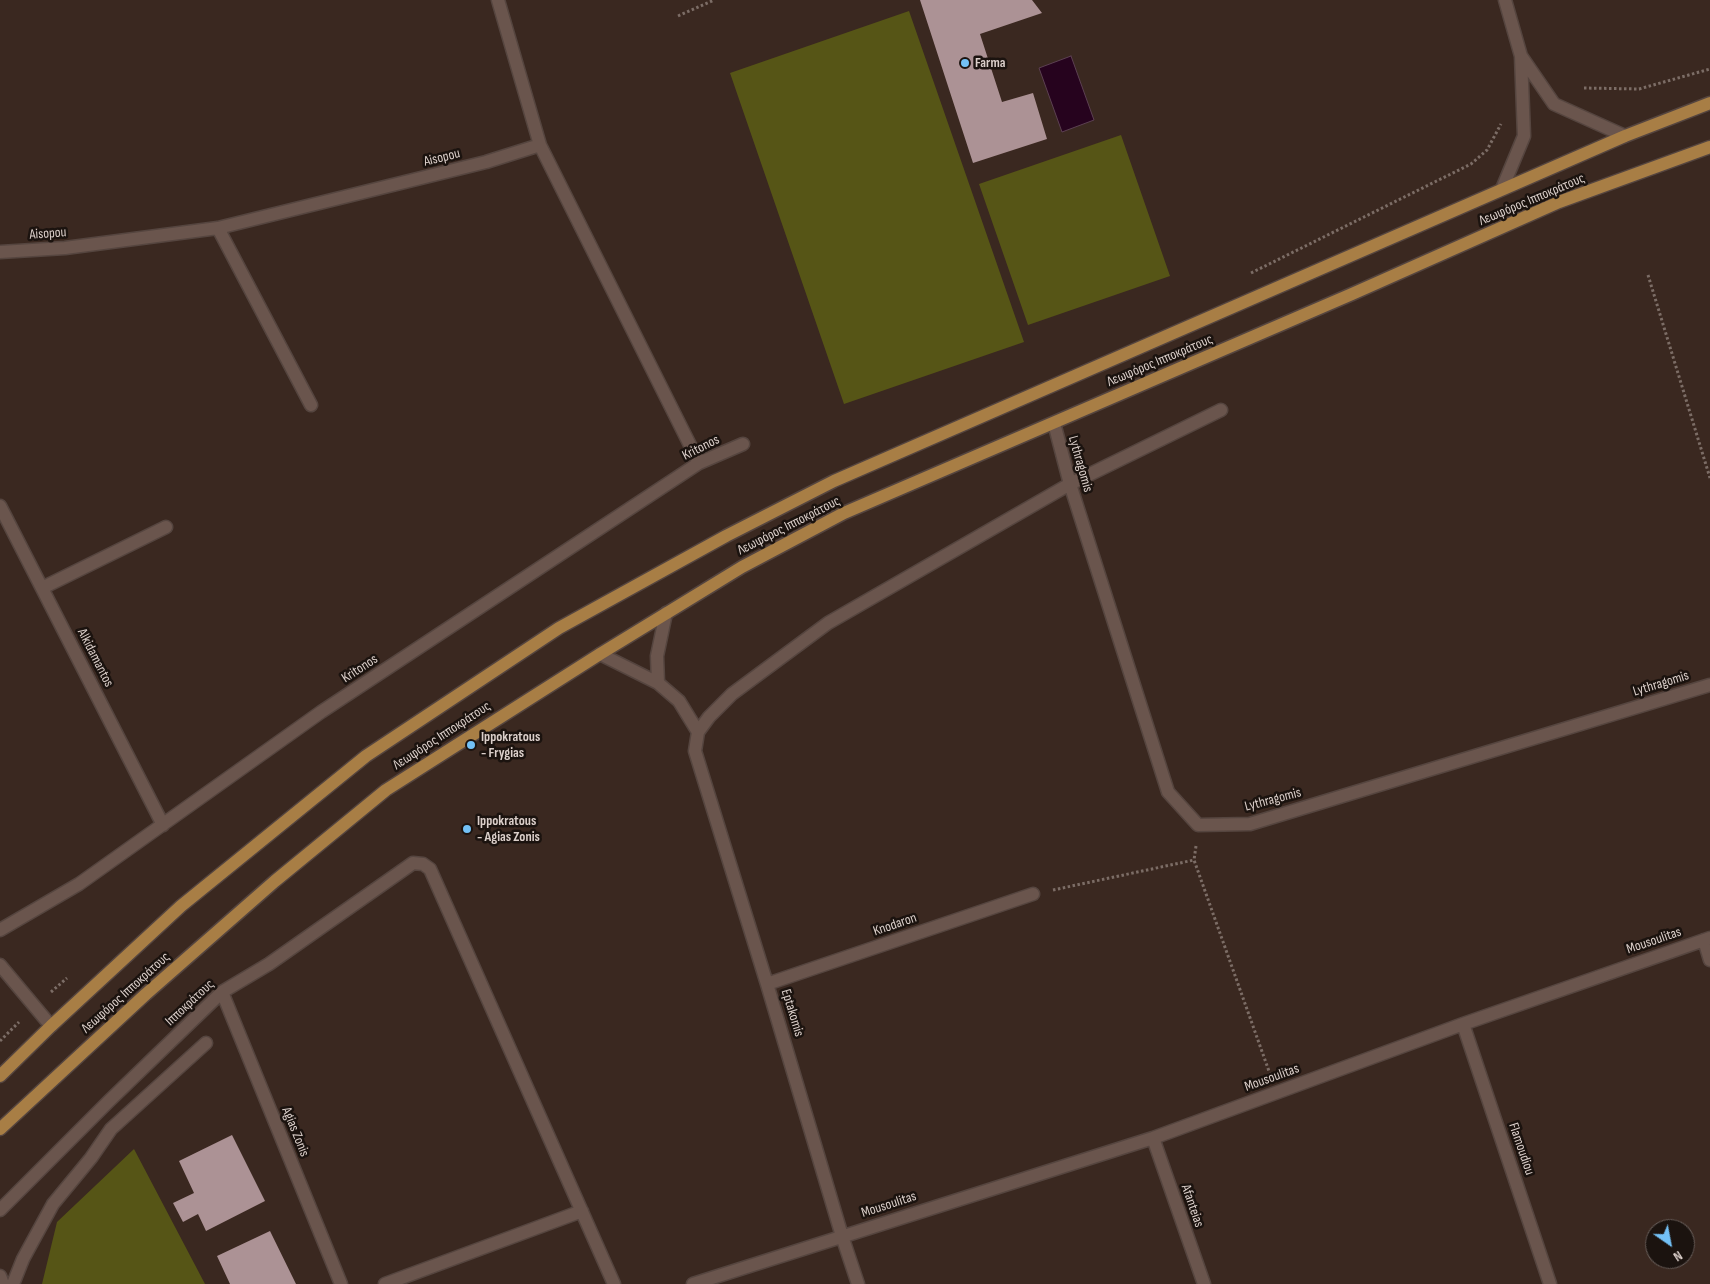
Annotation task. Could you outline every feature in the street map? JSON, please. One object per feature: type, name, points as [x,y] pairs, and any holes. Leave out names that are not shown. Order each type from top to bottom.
[{"type":"main road","name":"Λεωφόρος Ιπποκράτους","points":[[0,1076],[51,1026],[181,906],[366,756],[559,628],[726,536],[834,480],[1625,136],[1710,104]]},
{"type":"main road","name":"Λεωφόρος Ιπποκράτους","points":[[0,1129],[153,987],[276,881],[386,790],[600,654],[742,567],[844,513],[1352,294],[1559,202],[1710,147]]},
{"type":"street","points":[[498,0],[540,145],[700,463]]},
{"type":"street","points":[[1502,189],[1524,136],[1521,56],[1506,0]]},
{"type":"street","points":[[1521,56],[1554,104],[1625,136]]},
{"type":"street","name":"Aisopou","points":[[0,252],[65,248],[218,228],[486,162],[540,145]]},
{"type":"street","points":[[218,228],[311,404]]},
{"type":"street","points":[[600,654],[658,683],[679,701],[698,732],[709,717],[732,694],[828,623],[1070,484],[1221,410]]},
{"type":"street","name":"Lythragomis","points":[[1054,423],[1070,484],[1168,792],[1198,825],[1250,824],[1710,685]]},
{"type":"street","name":"Kritonos","points":[[0,930],[79,884],[321,712],[700,463],[743,444]]},
{"type":"street","name":"Alkidamantos","points":[[0,506],[163,825]]},
{"type":"street","points":[[42,588],[166,527]]},
{"type":"street","points":[[658,683],[657,656],[666,613]]},
{"type":"street","name":"Eptakomis","points":[[698,732],[695,751],[858,1284]]},
{"type":"street","name":"Ιπποκράτους","points":[[0,1210],[222,992],[269,964],[413,863],[423,864],[430,869],[582,1211]]},
{"type":"street","name":"Knodaron","points":[[767,984],[1033,894]]},
{"type":"street","points":[[1707,939],[1710,960]]},
{"type":"street","name":"Mousoulitas","points":[[693,1284],[1153,1138],[1463,1024],[1707,939]]},
{"type":"street","points":[[0,965],[51,1026]]},
{"type":"street","name":"Agias Zonis","points":[[222,992],[341,1284]]},
{"type":"street","name":"Flamoudiou","points":[[1463,1024],[1550,1284]]},
{"type":"street","points":[[13,1284],[23,1259],[53,1204],[91,1158],[111,1129],[206,1043]]},
{"type":"street","name":"Afanteias","points":[[1153,1138],[1204,1284]]},
{"type":"street","points":[[385,1284],[582,1211],[614,1284]]},
{"type":"street","points":[[0,1276],[3,1284]]},
{"type":"path","points":[[678,16],[714,0]]},
{"type":"path","points":[[1584,88],[1639,89],[1710,69]]},
{"type":"path","points":[[1648,275],[1710,478]]},
{"type":"path","points":[[1198,825],[1194,860],[1276,1092]]},
{"type":"path","points":[[1033,894],[1194,860]]},
{"type":"shaded area","points":[[909,11],[1024,342],[844,404],[730,73]]},
{"type":"shaded area","points":[[1071,56],[1094,120],[1062,132],[1039,68]]},
{"type":"shaded area","points":[[1121,135],[1170,276],[1028,325],[979,184]]},
{"type":"shaded area","points":[[134,1149],[205,1284],[42,1284],[57,1222]]},
{"type":"building","name":"Farma","points":[[920,0],[1032,0],[1042,13],[980,34],[1002,102],[1033,93],[1047,139],[973,163]]},
{"type":"building","points":[[232,1135],[265,1201],[206,1231],[198,1214],[183,1222],[173,1203],[194,1193],[179,1161]]},
{"type":"building","points":[[270,1231],[296,1284],[230,1284],[217,1256]]},
{"type":"place","name":"Farma","points":[[965,63]]},
{"type":"place","name":"Ippokratous - Frygias","points":[[471,745]]},
{"type":"place","name":"Ippokratous - Agias Zonis","points":[[467,829]]}]
